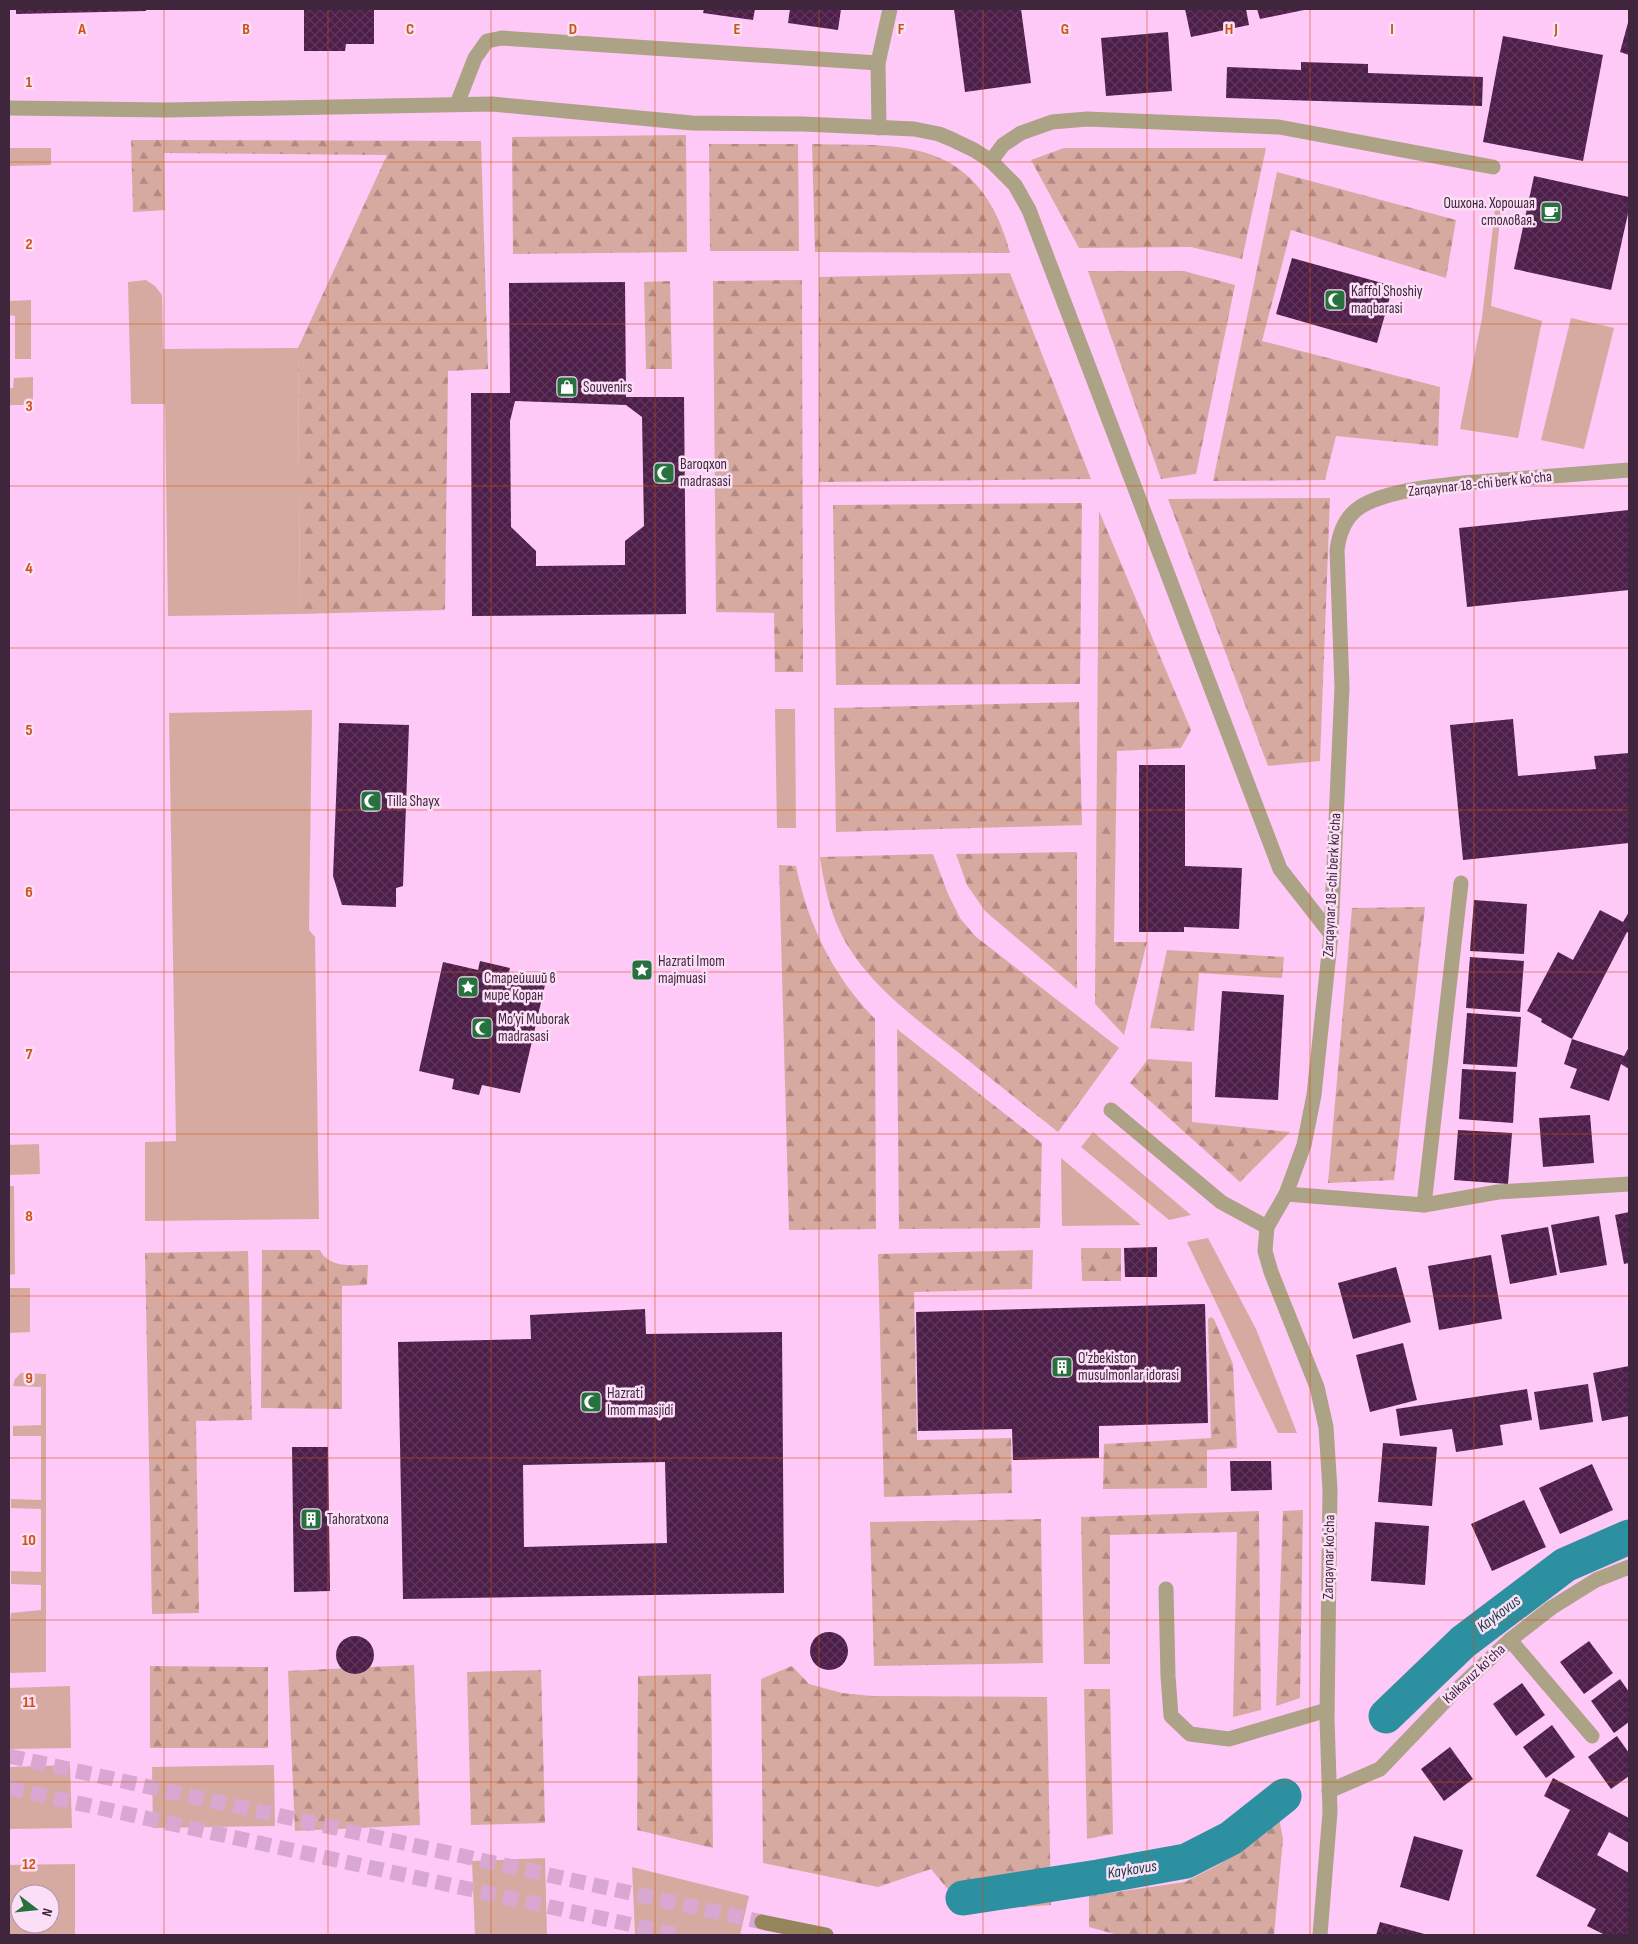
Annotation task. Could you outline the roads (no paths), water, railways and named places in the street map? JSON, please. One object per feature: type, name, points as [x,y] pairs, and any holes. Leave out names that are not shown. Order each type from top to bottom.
[{"type":"main road","points":[[762,1922],[826,1935]]},
{"type":"street","points":[[879,128],[878,63],[890,9]]},
{"type":"street","points":[[457,104],[475,58],[487,41],[502,38],[878,63]]},
{"type":"street","points":[[9,108],[167,110],[492,104],[692,122],[803,124],[914,130],[939,134],[974,150],[991,162],[1015,185],[1029,210],[1280,869],[1331,934]]},
{"type":"street","points":[[991,162],[1003,145],[1021,134],[1052,122],[1087,119],[1279,128],[1492,166]]},
{"type":"street","name":"Zarqaynar 18-chi berk ko'cha","points":[[1286,1194],[1304,1145],[1314,1095],[1331,934],[1342,687],[1337,550],[1342,529],[1355,510],[1373,500],[1393,494],[1448,485],[1629,470]]},
{"type":"street","points":[[1424,1205],[1461,883]]},
{"type":"street","points":[[1110,1110],[1221,1202],[1267,1227]]},
{"type":"street","points":[[1286,1194],[1424,1205],[1498,1192],[1629,1184]]},
{"type":"street","name":"Zarqaynar ko'cha","points":[[1286,1194],[1267,1227],[1265,1251],[1271,1272],[1317,1387],[1326,1427],[1330,1490],[1327,1714],[1330,1812],[1320,1935]]},
{"type":"street","name":"Kalkavuz ko'cha","points":[[1329,1790],[1380,1769],[1450,1696],[1510,1640],[1551,1608],[1596,1580],[1629,1567]]},
{"type":"street","points":[[1166,1589],[1171,1716],[1190,1734],[1230,1738],[1327,1714]]},
{"type":"street","points":[[1510,1640],[1592,1736]]},
{"type":"waterway","name":"Kaykovus","points":[[1386,1716],[1463,1642],[1565,1565],[1629,1537]]},
{"type":"waterway","name":"Kaykovus","points":[[963,1898],[1186,1861],[1231,1838],[1284,1796]]},
{"type":"tunnel","points":[[9,1756],[762,1922]]},
{"type":"tunnel","points":[[9,1788],[678,1935]]},
{"type":"place","name":"Ошхона. Хорошая столовая.","points":[[1551,212]]},
{"type":"place","name":"Kaffol Shoshiy maqbarasi","points":[[1335,300]]},
{"type":"place","name":"Souvenirs","points":[[567,387]]},
{"type":"place","name":"Baroqxon madrasasi","points":[[664,473]]},
{"type":"place","name":"Tilla Shayx","points":[[371,801]]},
{"type":"place","name":"Hazrati Imom majmuasi","points":[[642,970]]},
{"type":"place","name":"Старейший в мире Коран","points":[[468,987]]},
{"type":"place","name":"Mo’yi Muborak madrasasi","points":[[482,1028]]},
{"type":"place","name":"O'zbekiston musulmonlar idorasi","points":[[1062,1367]]},
{"type":"place","name":"Hazrati Imom masjidi","points":[[591,1402]]},
{"type":"place","name":"Tahoratxona","points":[[311,1519]]}]
